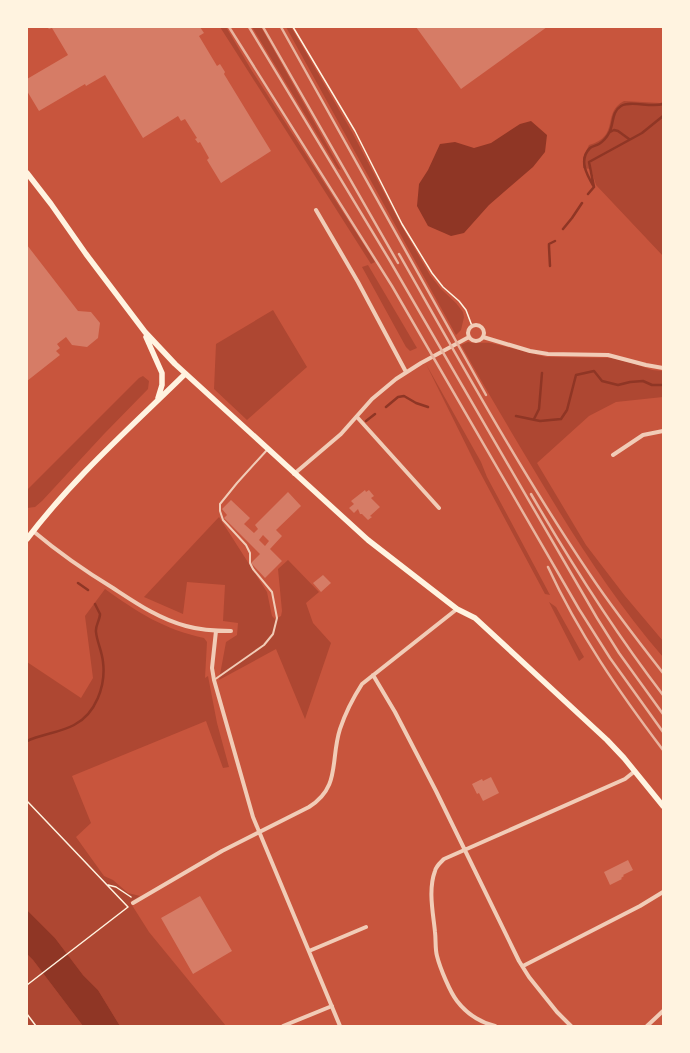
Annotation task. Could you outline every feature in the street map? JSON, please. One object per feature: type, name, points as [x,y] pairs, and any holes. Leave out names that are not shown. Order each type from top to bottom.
[{"type":"main road","points":[[27,174],[51,204],[86,254],[145,332],[185,374],[384,554],[457,609],[475,618],[607,740],[661,798],[663,806]]},
{"type":"main road","points":[[145,332],[162,373],[162,385],[158,399]]},
{"type":"main road","points":[[27,540],[81,475],[185,374]]},
{"type":"street","points":[[316,210],[358,282],[406,372]]},
{"type":"street","points":[[472,326],[480,326],[484,331],[483,337],[479,340],[475,341],[469,337],[469,330],[472,326]]},
{"type":"street","points":[[294,474],[341,434],[372,399],[396,379],[421,363],[469,337]]},
{"type":"street","points":[[483,337],[536,352],[548,354],[608,355],[663,368]]},
{"type":"street","points":[[357,417],[439,508]]},
{"type":"street","points":[[613,454],[643,435],[663,431]]},
{"type":"street","points":[[34,531],[79,566],[140,606],[161,617],[186,626],[231,631]]},
{"type":"street","points":[[133,903],[222,852],[309,807],[322,797],[331,781],[340,728],[362,684],[457,609]]},
{"type":"street","points":[[216,630],[212,668],[240,775],[259,832],[340,1026]]},
{"type":"street","points":[[373,675],[436,791],[464,851],[529,977],[557,1012],[571,1026]]},
{"type":"street","points":[[495,1026],[472,1017],[462,1007],[456,999],[437,955],[432,891],[432,878],[435,869],[444,859],[625,779],[635,771]]},
{"type":"street","points":[[523,966],[640,906],[663,892]]},
{"type":"street","points":[[309,951],[366,927]]},
{"type":"street","points":[[283,1026],[332,1006]]},
{"type":"street","points":[[647,1026],[663,1011]]},
{"type":"lane","points":[[214,680],[264,645],[275,629],[277,618],[272,592],[253,569],[250,563],[250,553],[246,545],[223,520],[220,511],[220,504],[237,483],[268,450]]},
{"type":"path","points":[[294,27],[355,131],[402,224],[432,273],[443,287],[459,301],[466,310],[472,326]]},
{"type":"path","points":[[27,801],[128,907],[27,985]]},
{"type":"path","points":[[108,885],[116,887],[131,898],[138,900]]},
{"type":"path","points":[[27,1014],[36,1026]]},
{"type":"shaded area","points":[[220,27],[226,27],[252,71],[375,262],[371,264]]},
{"type":"shaded area","points":[[252,27],[261,27],[341,170],[338,169]]},
{"type":"shaded area","points":[[286,27],[291,27],[352,132],[401,225],[430,275],[463,312],[464,317],[461,330],[456,335]]},
{"type":"shaded area","points":[[624,101],[663,102],[663,256],[596,185],[591,169],[583,168],[583,158],[589,145],[599,141],[605,136],[613,112],[617,106]]},
{"type":"shaded area","points":[[531,121],[547,135],[545,152],[533,167],[489,205],[464,233],[451,236],[428,226],[417,206],[419,184],[428,170],[440,144],[455,142],[474,148],[491,143],[520,124]]},
{"type":"shaded area","points":[[368,265],[417,348],[410,351],[406,347],[362,267]]},
{"type":"shaded area","points":[[273,310],[307,367],[247,420],[214,389],[216,344]]},
{"type":"shaded area","points":[[468,342],[491,343],[546,357],[612,358],[652,370],[663,371],[663,397],[616,402],[589,416],[537,463],[586,545],[625,596],[663,641],[663,657],[626,612],[561,515],[461,345]]},
{"type":"shaded area","points":[[426,364],[481,462],[487,477],[550,595],[545,594],[475,463]]},
{"type":"shaded area","points":[[143,376],[149,381],[148,389],[42,501],[35,507],[27,508],[27,490],[139,378]]},
{"type":"shaded area","points":[[219,517],[267,592],[272,616],[275,619],[281,616],[282,611],[278,569],[288,560],[319,592],[306,603],[313,623],[331,643],[305,719],[276,649],[219,680],[226,642],[237,635],[238,623],[223,621],[225,585],[187,582],[183,614],[144,597]]},
{"type":"shaded area","points":[[105,589],[140,613],[176,630],[204,638],[207,642],[205,678],[208,676],[217,723],[229,767],[223,768],[206,721],[72,776],[91,823],[76,837],[104,876],[113,880],[128,893],[140,896],[130,902],[149,932],[226,1026],[120,1026],[98,990],[83,975],[55,938],[27,910],[27,662],[81,698],[93,678],[85,616]]},
{"type":"shaded area","points":[[549,602],[556,607],[584,657],[579,661]]},
{"type":"shaded area","points":[[27,910],[55,938],[83,975],[98,990],[120,1026],[83,1026],[27,954]]},
{"type":"shaded area","points":[[27,954],[83,1026],[29,1026],[27,1024]]},
{"type":"building","points":[[47,27],[200,27],[204,33],[199,36],[217,66],[220,64],[225,72],[224,74],[271,151],[221,183],[207,160],[209,158],[200,142],[198,143],[195,139],[197,138],[185,119],[181,121],[178,116],[143,138],[105,75],[86,86],[85,84],[39,111],[27,91],[27,79],[68,55],[52,28],[49,29]]},
{"type":"building","points":[[416,27],[547,27],[461,89]]},
{"type":"building","points":[[27,245],[78,311],[91,312],[100,323],[98,338],[87,347],[72,345],[66,337],[57,344],[60,348],[56,351],[60,355],[27,381]]},
{"type":"building","points":[[365,490],[366,492],[369,490],[374,496],[371,498],[380,507],[370,516],[372,517],[368,520],[360,514],[358,509],[354,513],[349,508],[354,504],[351,501]]},
{"type":"building","points":[[288,492],[301,506],[276,530],[282,536],[270,549],[282,561],[265,578],[251,563],[260,554],[224,518],[227,515],[222,509],[231,500],[250,518],[244,524],[254,533],[258,529],[255,525]],"holes":[[[263,535],[269,541],[265,546],[259,540]]]},
{"type":"building","points":[[323,575],[331,583],[321,592],[313,583]]},
{"type":"building","points":[[491,777],[499,793],[483,801],[479,793],[477,794],[472,784],[482,779],[483,781]]},
{"type":"building","points":[[628,860],[633,870],[623,875],[624,876],[621,878],[622,879],[610,885],[604,872]]},
{"type":"building","points":[[200,896],[232,951],[193,974],[161,918]]},
{"type":"waterway","points":[[594,187],[586,173],[584,162],[586,153],[590,148],[598,145],[608,135],[611,130],[614,115],[618,109],[625,104],[663,104]]},
{"type":"waterway","points":[[588,194],[594,187],[589,162],[642,133],[663,116]]},
{"type":"waterway","points":[[610,132],[614,130],[618,131],[629,139]]},
{"type":"waterway","points":[[563,229],[582,203]]},
{"type":"waterway","points":[[550,266],[549,244],[555,241]]},
{"type":"waterway","points":[[516,416],[540,421],[561,419],[567,410],[576,375],[594,371],[602,381],[618,385],[643,381],[652,385],[663,385]]},
{"type":"waterway","points":[[534,419],[539,409],[542,373]]},
{"type":"waterway","points":[[386,407],[398,397],[404,396],[416,403],[428,407]]},
{"type":"waterway","points":[[366,421],[375,414]]},
{"type":"waterway","points":[[78,583],[88,590]]},
{"type":"waterway","points":[[27,741],[74,725],[88,714],[98,698],[104,671],[96,632],[100,614],[95,604]]},
{"type":"railway","points":[[229,27],[392,286],[579,609],[610,658],[663,732]]},
{"type":"railway","points":[[249,27],[390,261],[597,618],[619,653],[663,714]]},
{"type":"railway","points":[[263,27],[398,263]]},
{"type":"railway","points":[[281,27],[486,395]]},
{"type":"railway","points":[[399,254],[492,417],[565,537],[599,588],[663,673]]},
{"type":"railway","points":[[531,494],[594,596],[627,646],[663,695]]},
{"type":"railway","points":[[548,567],[586,639],[615,684],[663,750]]}]
